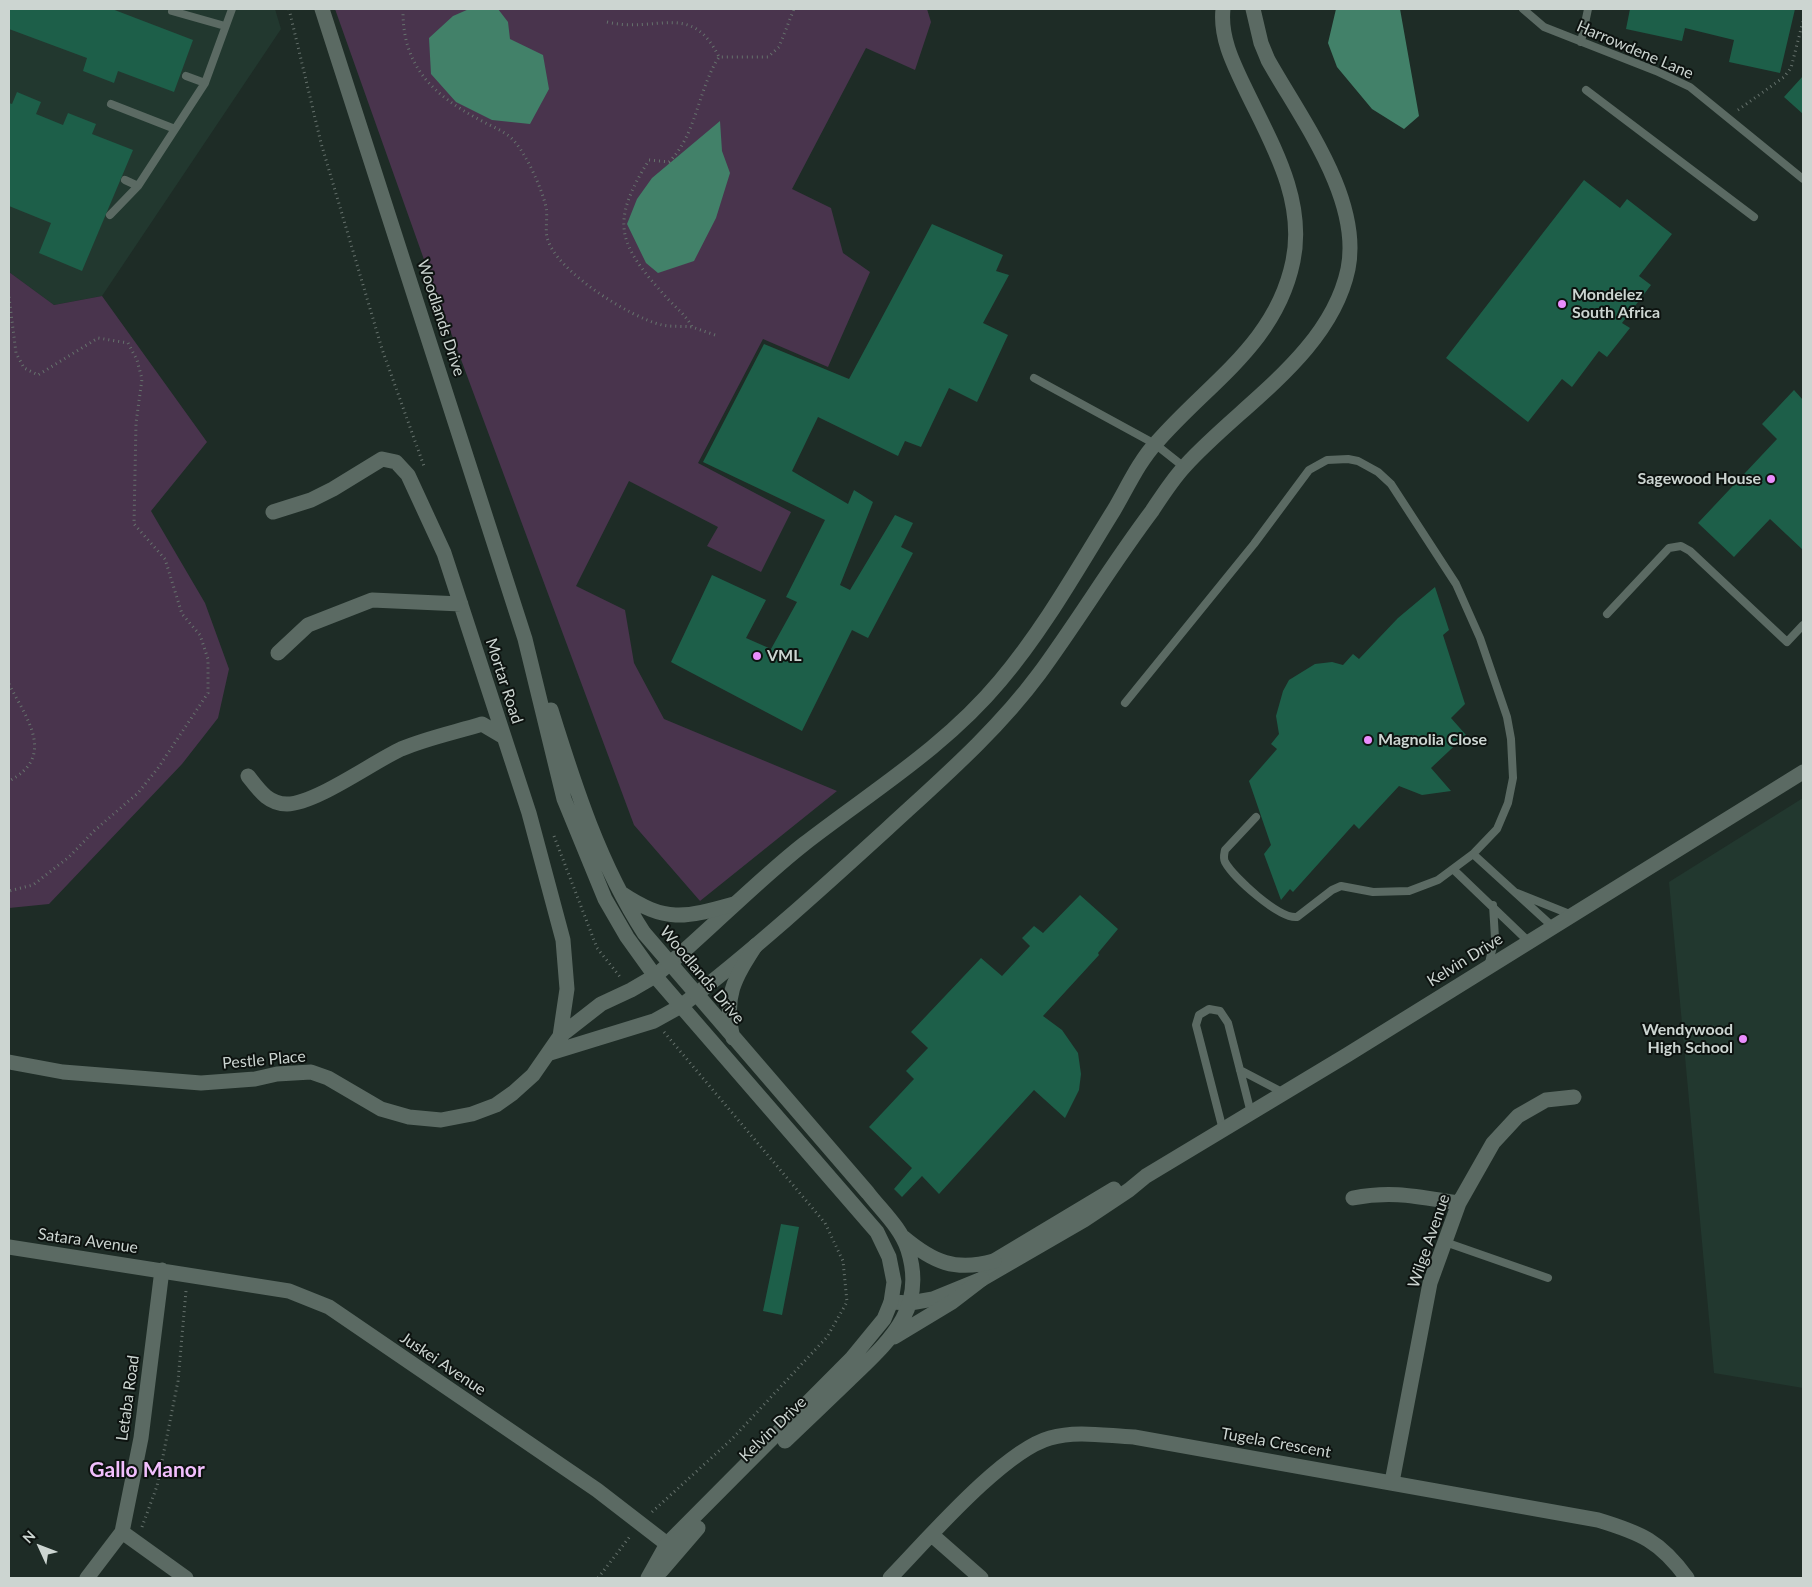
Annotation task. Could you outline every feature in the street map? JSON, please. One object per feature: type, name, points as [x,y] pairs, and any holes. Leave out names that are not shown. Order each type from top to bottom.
[{"type":"street","name":"Woodlands Drive","points":[[322,9],[525,639],[564,799],[605,899],[627,937],[655,976],[877,1232],[889,1256],[894,1282],[892,1298]]},
{"type":"street","points":[[560,1036],[601,1004],[655,976],[734,904],[803,845],[934,747],[998,683],[1026,648],[1155,444],[1248,351],[1264,331],[1284,291],[1293,261],[1296,231],[1294,202],[1279,159],[1228,51],[1222,21],[1223,9]]},
{"type":"street","points":[[550,1053],[654,1021],[681,1006],[830,881],[985,736],[1038,675],[1111,567],[1184,467],[1288,368],[1321,331],[1340,297],[1348,267],[1349,227],[1346,210],[1338,185],[1260,43],[1253,9]]},
{"type":"street","name":"Mortar Road","points":[[273,512],[311,500],[333,489],[378,460],[388,459],[396,462],[414,484],[444,553],[461,604],[546,870],[563,940],[567,989],[560,1036],[550,1053]]},
{"type":"street","points":[[278,653],[308,625],[372,600],[461,604]]},
{"type":"street","name":"Woodlands Drive","points":[[525,639],[540,675],[566,759],[600,851],[618,891],[644,933],[668,964],[868,1193],[900,1234],[911,1263],[911,1299]]},
{"type":"street","points":[[248,776],[264,796],[273,802],[288,804],[311,798],[401,750],[482,724],[504,737]]},
{"type":"street","name":"Kelvin Drive","points":[[648,1578],[672,1548],[852,1358],[878,1327],[892,1298],[911,1299],[944,1296],[982,1279],[1116,1200],[1146,1176],[1284,1093],[1803,772]]},
{"type":"street","points":[[618,891],[644,908],[669,916],[683,916],[734,904]]},
{"type":"street","points":[[733,1040],[728,1009],[730,994],[734,980],[756,945]]},
{"type":"street","name":"Pestle Place","points":[[9,1062],[64,1072],[201,1083],[312,1072],[328,1078],[381,1109],[409,1117],[441,1120],[472,1114],[496,1104],[524,1084],[550,1053]]},
{"type":"street","name":"Wilge Avenue","points":[[1392,1482],[1430,1283],[1459,1203],[1493,1143],[1512,1122],[1531,1107],[1546,1100],[1574,1097]]},
{"type":"street","name":"Kelvin Drive","points":[[911,1299],[948,1285],[994,1261],[1125,1182],[1146,1176]]},
{"type":"street","points":[[1353,1198],[1376,1193],[1399,1193],[1459,1203]]},
{"type":"street","points":[[900,1234],[917,1248],[942,1262],[970,1266],[994,1261]]},
{"type":"street","name":"Satara Avenue","points":[[9,1247],[162,1270]]},
{"type":"street","name":"Juskei Avenue","points":[[162,1270],[289,1291],[330,1307],[597,1490],[672,1548]]},
{"type":"street","name":"Letaba Road","points":[[87,1578],[122,1532],[141,1438],[162,1270]]},
{"type":"street","points":[[890,1339],[952,1302],[982,1279]]},
{"type":"street","name":"Kelvin Drive","points":[[655,1578],[672,1548],[890,1339],[904,1320],[911,1299]]},
{"type":"street","name":"Tugela Crescent","points":[[890,1578],[932,1534],[1007,1462],[1033,1444],[1069,1434],[1134,1437],[1598,1520],[1645,1536],[1666,1551],[1687,1578]]},
{"type":"street","points":[[122,1532],[186,1578]]},
{"type":"street","points":[[932,1534],[981,1578]]},
{"type":"lane","points":[[110,215],[138,186],[205,83],[232,9]]},
{"type":"lane","name":"Harrowdene Lane","points":[[1523,9],[1544,27],[1656,71],[1690,87],[1803,178]]},
{"type":"lane","points":[[1581,42],[1588,9]]},
{"type":"lane","points":[[172,12],[225,26]]},
{"type":"lane","points":[[186,76],[205,83]]},
{"type":"lane","points":[[1586,90],[1754,217]]},
{"type":"lane","points":[[111,104],[175,129]]},
{"type":"lane","points":[[125,180],[138,186]]},
{"type":"lane","points":[[1034,378],[1155,444],[1184,467]]},
{"type":"lane","points":[[1125,703],[1254,544],[1309,470],[1327,460],[1358,461],[1378,472],[1391,484],[1456,584],[1480,638],[1508,717],[1512,739],[1513,778],[1508,803],[1497,828],[1473,854],[1454,870],[1438,880],[1410,891],[1373,892],[1341,886],[1332,890],[1297,917],[1290,918],[1249,888],[1226,863],[1225,850],[1256,817]]},
{"type":"lane","points":[[1607,614],[1669,548],[1681,546],[1690,551],[1788,642],[1803,625]]},
{"type":"lane","points":[[1473,854],[1552,926]]},
{"type":"lane","points":[[1454,870],[1528,941]]},
{"type":"lane","points":[[1518,893],[1572,915]]},
{"type":"lane","points":[[1488,967],[1495,938],[1493,906]]},
{"type":"lane","points":[[1223,1130],[1196,1026],[1199,1015],[1203,1011],[1213,1008],[1217,1009],[1226,1018],[1251,1113]]},
{"type":"lane","points":[[1240,1070],[1284,1093]]},
{"type":"lane","points":[[1445,1242],[1548,1278]]},
{"type":"path","points":[[403,9],[410,48],[423,78],[435,92],[457,107],[504,132],[515,142],[525,156],[546,207],[547,237],[552,252],[563,266],[583,282],[624,308],[661,324],[692,327],[715,335]]},
{"type":"path","points":[[719,57],[768,57],[779,47],[794,9]]},
{"type":"path","points":[[607,22],[636,25],[663,20],[685,20],[706,31],[719,57],[687,135],[674,157],[668,162],[648,160],[627,198],[623,220],[623,235],[650,280],[687,318],[692,327]]},
{"type":"path","points":[[1728,117],[1784,77],[1791,68],[1803,21]]},
{"type":"path","points":[[9,297],[16,353],[24,368],[38,375],[98,338],[128,343],[137,360],[142,379],[136,422],[134,524],[165,559],[182,614],[200,635],[208,659],[208,693],[138,793],[95,830],[69,857],[33,885],[9,891]]},
{"type":"path","points":[[9,684],[23,710],[36,748],[33,759],[25,770],[9,781]]},
{"type":"path","points":[[136,1541],[157,1486],[178,1381],[187,1274]]},
{"type":"shaded area","points":[[9,9],[275,9],[281,29],[102,296],[54,305],[9,272]]},
{"type":"shaded area","points":[[335,9],[927,9],[931,22],[915,70],[866,48],[792,189],[831,208],[843,253],[870,272],[828,367],[763,339],[698,463],[791,512],[761,572],[707,546],[718,527],[629,481],[576,586],[625,610],[634,663],[664,719],[837,791],[700,901],[634,825],[427,268]]},
{"type":"shaded area","points":[[469,9],[498,9],[508,22],[510,39],[543,55],[549,89],[530,124],[492,120],[456,102],[431,74],[429,38],[453,16]]},
{"type":"shaded area","points":[[1336,9],[1400,9],[1419,116],[1404,129],[1372,109],[1337,67],[1328,43]]},
{"type":"shaded area","points":[[720,121],[722,151],[730,173],[716,218],[694,261],[658,273],[646,263],[627,224],[637,199],[652,178]]},
{"type":"shaded area","points":[[9,272],[54,305],[102,296],[207,442],[151,511],[205,603],[229,669],[218,718],[182,764],[49,904],[9,908]]},
{"type":"shaded area","name":"Wendywood High School","points":[[1803,798],[1803,1388],[1714,1373],[1669,882]]},
{"type":"building","points":[[9,9],[112,9],[193,40],[174,92],[118,71],[114,83],[83,71],[87,58],[9,29]]},
{"type":"building","points":[[1630,9],[1795,9],[1780,73],[1729,62],[1734,40],[1685,28],[1682,41],[1626,29]]},
{"type":"building","points":[[1803,76],[1803,114],[1784,97]]},
{"type":"building","points":[[17,92],[41,102],[36,114],[63,125],[68,113],[96,124],[92,134],[133,150],[82,271],[39,253],[51,223],[9,206],[9,103],[12,104]]},
{"type":"building","name":"Mondelez South Africa","points":[[1584,180],[1620,208],[1627,199],[1672,234],[1639,276],[1651,285],[1622,323],[1630,328],[1607,357],[1599,351],[1572,387],[1562,379],[1528,422],[1446,358]]},
{"type":"building","points":[[932,224],[1003,255],[996,271],[1009,275],[983,323],[1008,335],[977,402],[949,388],[921,447],[905,441],[898,456],[818,417],[792,471],[848,504],[854,490],[873,502],[840,585],[850,590],[895,515],[913,523],[901,547],[913,553],[868,638],[852,630],[802,731],[671,662],[712,575],[766,600],[746,638],[771,649],[797,602],[786,597],[825,520],[703,462],[764,344],[849,379]]},
{"type":"building","name":"Sagewood House","points":[[1794,390],[1803,400],[1803,550],[1770,519],[1734,557],[1698,523],[1777,439],[1762,424]]},
{"type":"building","name":"Magnolia Close","points":[[1435,587],[1449,630],[1443,635],[1465,704],[1451,718],[1466,735],[1431,768],[1451,791],[1422,795],[1399,786],[1359,829],[1354,824],[1293,892],[1290,889],[1281,900],[1264,854],[1271,845],[1249,781],[1277,749],[1271,744],[1279,734],[1276,716],[1283,691],[1289,680],[1315,664],[1332,662],[1343,665],[1353,654],[1359,659],[1398,618]]},
{"type":"building","points":[[1080,895],[1118,929],[1098,953],[1099,955],[1043,1016],[1062,1030],[1078,1053],[1081,1074],[1079,1090],[1065,1118],[1034,1090],[939,1194],[922,1176],[902,1197],[894,1189],[912,1168],[869,1127],[914,1079],[906,1071],[928,1048],[911,1032],[981,958],[1002,976],[1030,946],[1022,938],[1034,926],[1043,933]]},
{"type":"building","points":[[781,1224],[799,1227],[782,1315],[763,1311]]},
{"type":"place","name":"Mondelez South Africa","points":[[1562,304]]},
{"type":"place","name":"Sagewood House","points":[[1771,479]]},
{"type":"place","name":"VML","points":[[757,656]]},
{"type":"place","name":"Magnolia Close","points":[[1368,740]]},
{"type":"place","name":"Wendywood High School","points":[[1743,1039]]},
{"type":"district","name":"Gallo Manor","points":[[147,1470]]}]
